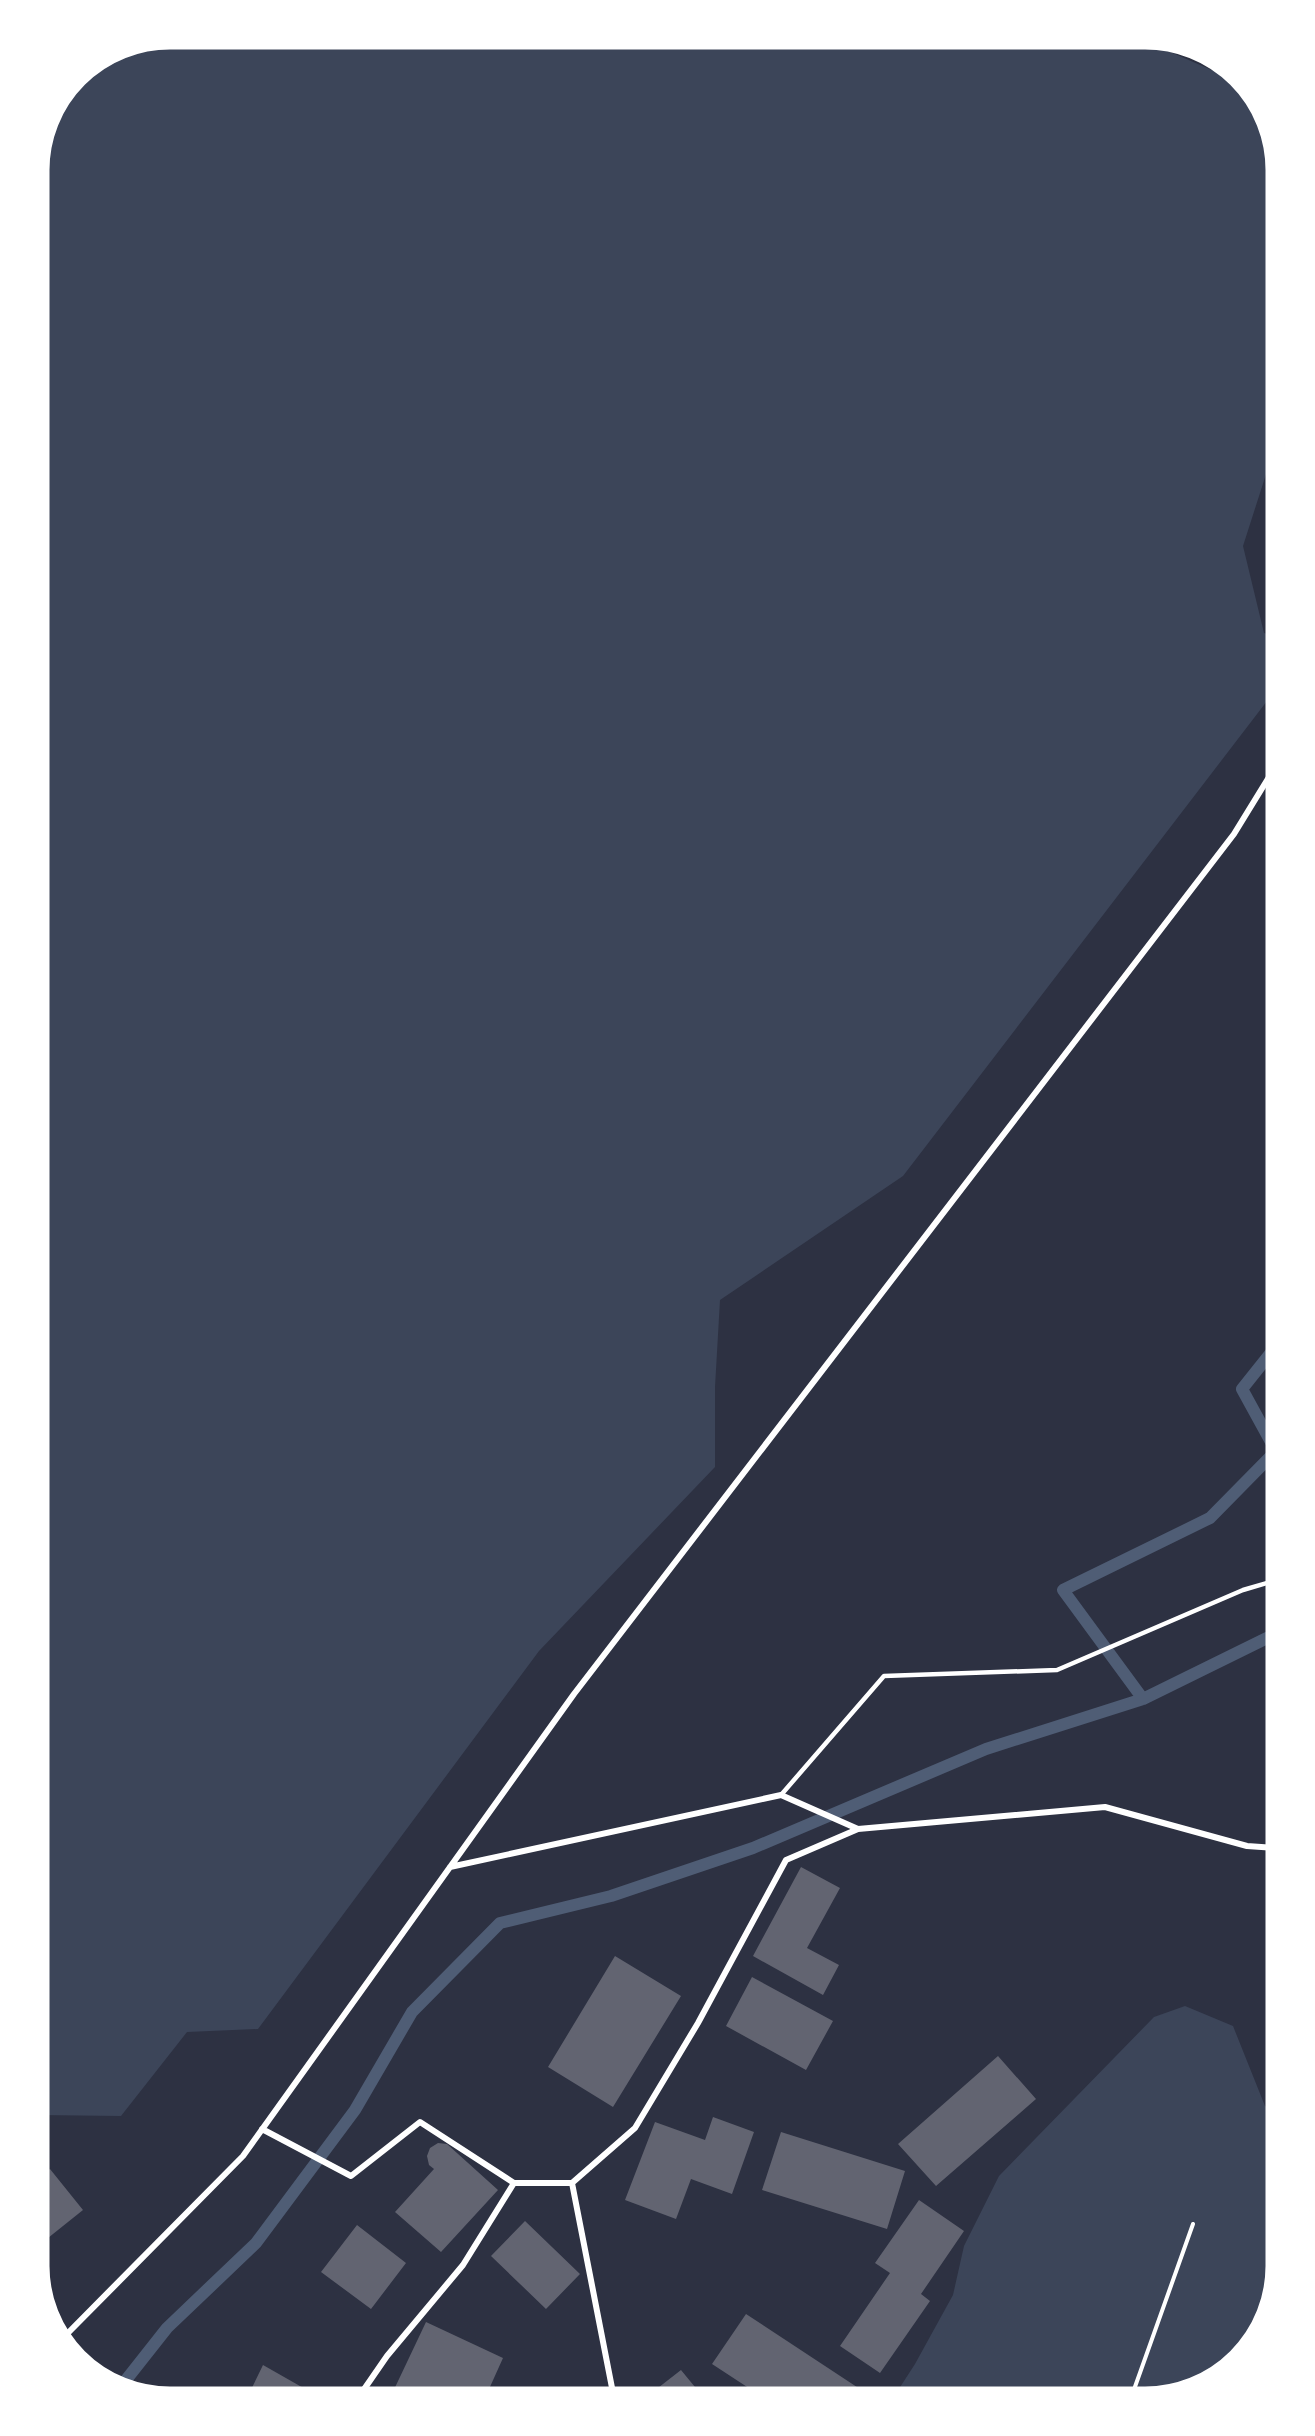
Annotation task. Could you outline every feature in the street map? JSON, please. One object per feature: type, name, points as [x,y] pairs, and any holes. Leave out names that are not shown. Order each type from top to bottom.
[{"type":"street","points":[[68,2333],[243,2156],[574,1694],[1234,834],[1267,782]]},
{"type":"street","points":[[449,1867],[781,1795],[858,1829]]},
{"type":"street","points":[[262,2129],[351,2176],[420,2122],[514,2184],[572,2183],[635,2128],[698,2023],[786,1860],[858,1829],[1105,1807],[1247,1846],[1267,1847]]},
{"type":"street","points":[[572,2183],[612,2388]]},
{"type":"street","points":[[365,2388],[387,2356],[463,2265],[514,2184]]},
{"type":"lane","points":[[781,1795],[884,1676],[1057,1670],[1243,1590],[1267,1583]]},
{"type":"path","points":[[1135,2388],[1194,2224]]},
{"type":"shaded area","points":[[170,48],[1153,48],[1164,49],[1218,73],[1246,102],[1258,123],[1266,154],[1267,471],[1243,546],[1264,633],[1267,634],[1267,701],[903,1176],[720,1300],[715,1387],[715,1467],[539,1651],[258,2029],[187,2032],[121,2116],[48,2115],[48,162],[57,123],[73,96],[90,78],[109,64],[146,50]]},
{"type":"shaded area","points":[[1185,2006],[1233,2026],[1267,2107],[1266,2282],[1261,2305],[1246,2334],[1225,2358],[1206,2372],[1169,2386],[1153,2388],[899,2388],[953,2295],[964,2246],[999,2176],[1154,2017]]},
{"type":"building","points":[[801,1867],[840,1888],[807,1948],[839,1965],[823,1995],[753,1956]]},
{"type":"building","points":[[615,1956],[681,1996],[613,2107],[548,2067]]},
{"type":"building","points":[[752,1977],[833,2021],[806,2070],[726,2026]]},
{"type":"building","points":[[998,2056],[1036,2099],[936,2186],[898,2144]]},
{"type":"building","points":[[713,2117],[754,2132],[732,2194],[691,2179],[676,2219],[625,2200],[655,2122],[705,2140]]},
{"type":"building","points":[[781,2132],[905,2171],[887,2229],[762,2190]]},
{"type":"building","points":[[438,2143],[447,2144],[498,2190],[441,2252],[395,2212],[434,2169],[429,2165],[427,2156],[430,2148]]},
{"type":"building","points":[[50,2169],[83,2210],[48,2238],[48,2170]]},
{"type":"building","points":[[919,2200],[964,2231],[921,2294],[930,2301],[880,2373],[840,2346],[890,2273],[875,2263]]},
{"type":"building","points":[[525,2221],[580,2274],[546,2309],[491,2256]]},
{"type":"building","points":[[357,2225],[406,2263],[371,2309],[321,2272]]},
{"type":"building","points":[[746,2314],[858,2388],[749,2388],[712,2364]]},
{"type":"building","points":[[426,2322],[503,2358],[490,2388],[395,2388]]},
{"type":"building","points":[[263,2365],[303,2388],[252,2388]]},
{"type":"building","points":[[681,2370],[696,2388],[658,2388]]},
{"type":"waterway","points":[[1267,1358],[1242,1389],[1267,1435]]},
{"type":"waterway","points":[[1143,1699],[1063,1590],[1210,1518],[1267,1460]]},
{"type":"waterway","points":[[126,2380],[167,2328],[256,2243],[355,2110],[412,2012],[500,1923],[611,1896],[753,1848],[986,1749],[1143,1699],[1267,1638]]}]
